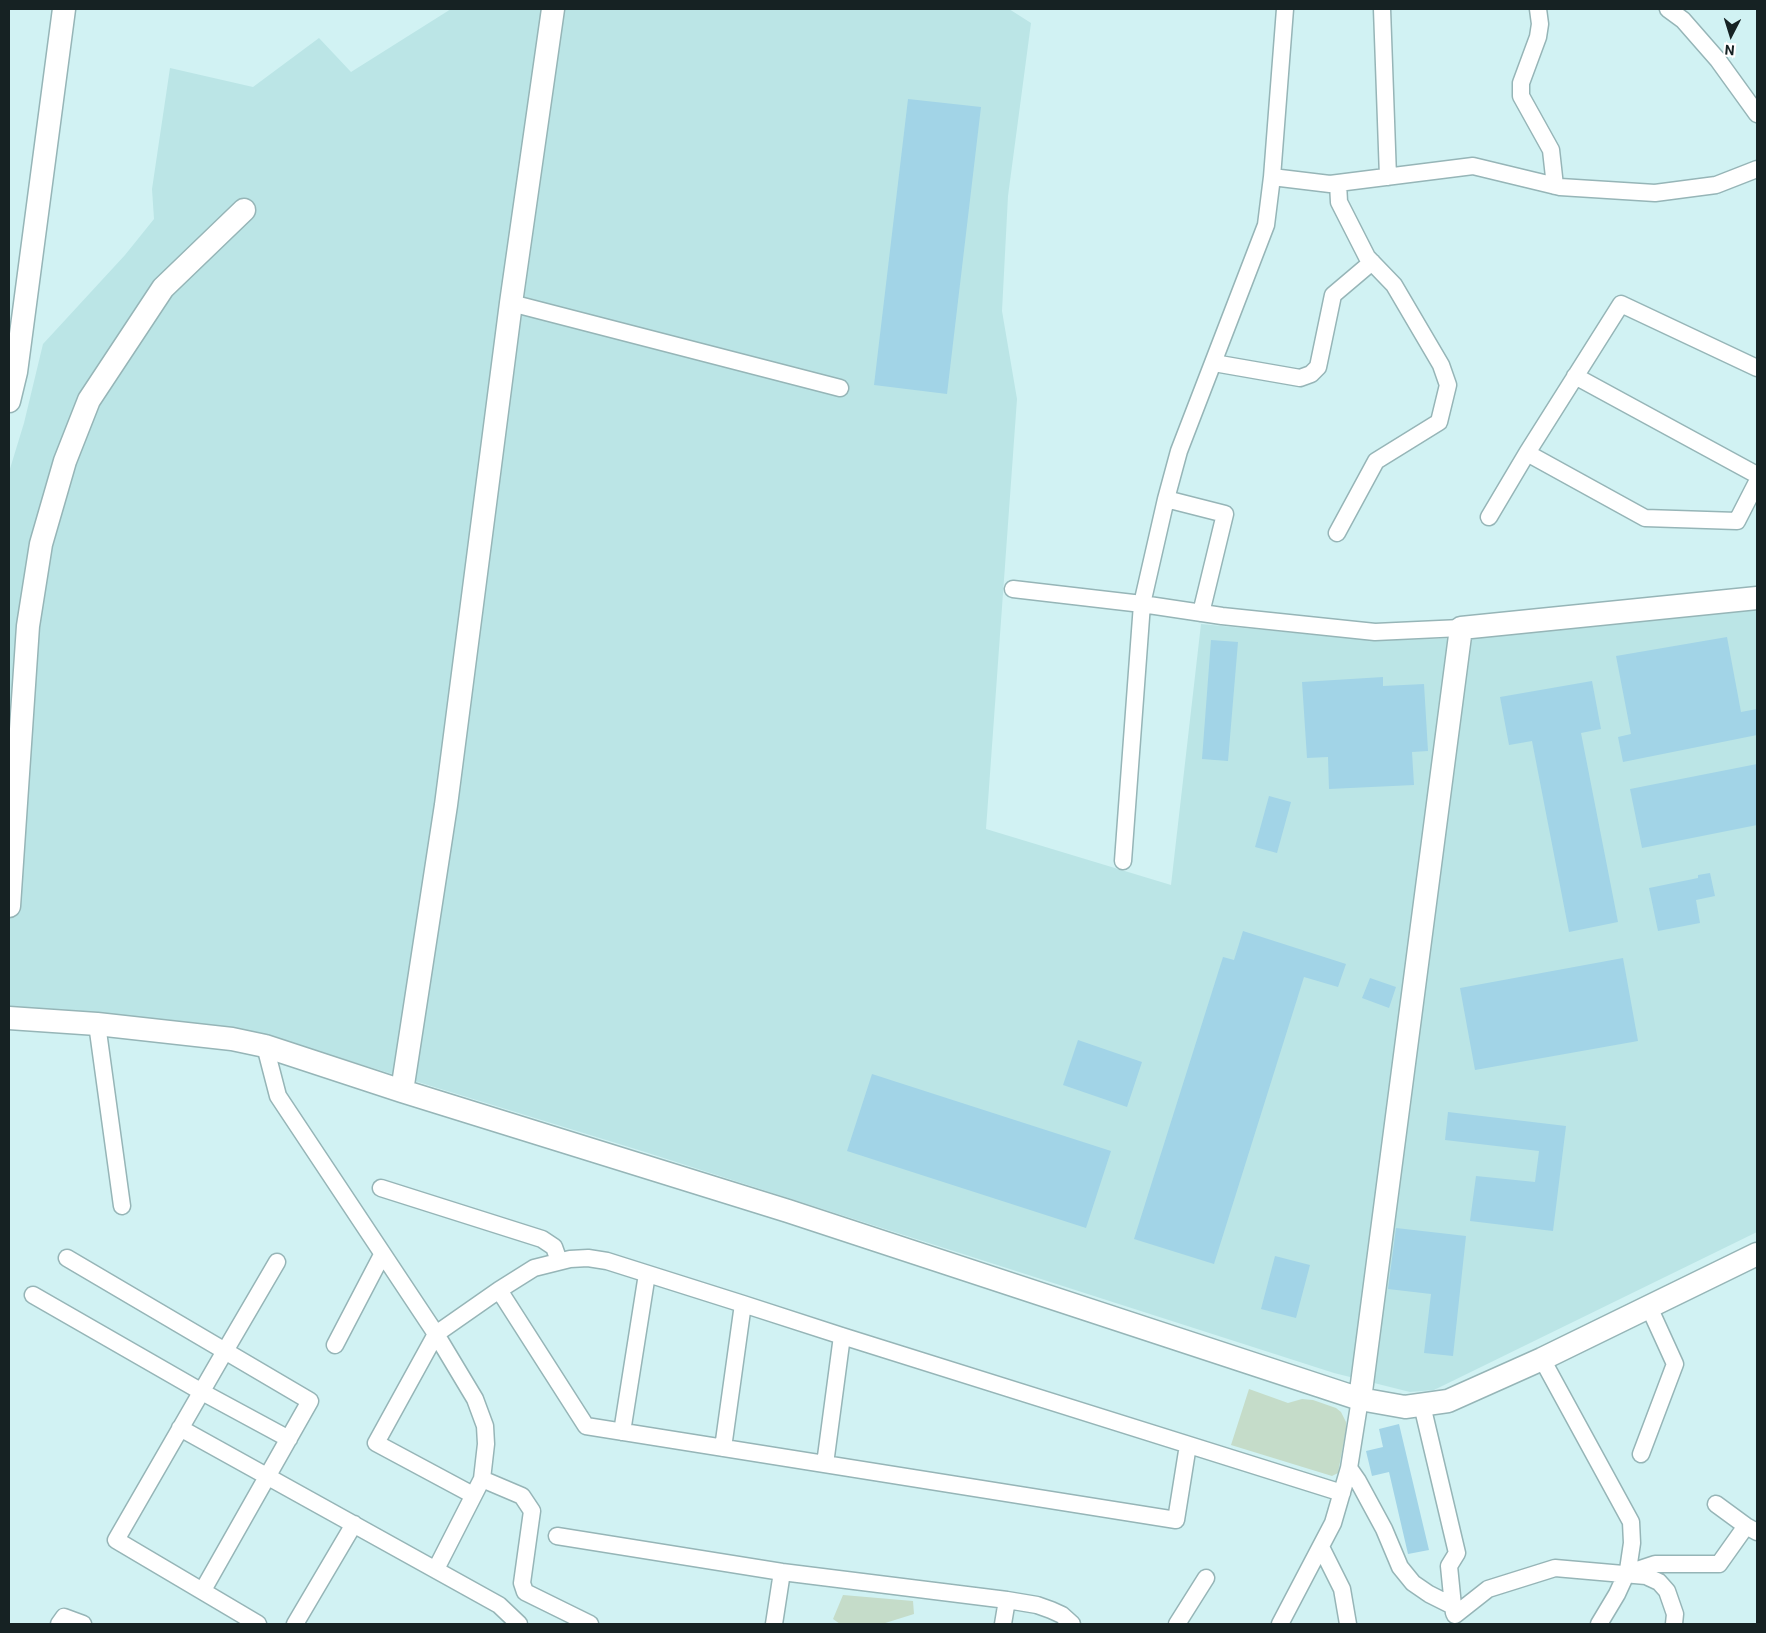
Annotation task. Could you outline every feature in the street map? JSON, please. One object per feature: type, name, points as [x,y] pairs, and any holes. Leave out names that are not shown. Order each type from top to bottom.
[{"type":"street","points":[[9,401],[17,362],[64,9]]},
{"type":"street","points":[[402,1091],[446,805],[511,302],[553,9]]},
{"type":"street","points":[[1123,861],[1142,604],[1166,499],[1180,451],[1266,225],[1272,177],[1285,9]]},
{"type":"street","points":[[1382,9],[1388,177]]},
{"type":"street","points":[[1538,9],[1540,24],[1538,37],[1522,82],[1521,96],[1551,150],[1555,186]]},
{"type":"street","points":[[1668,9],[1683,20],[1718,60],[1757,114]]},
{"type":"street","points":[[1272,177],[1330,184],[1473,166],[1555,186],[1655,193],[1716,185],[1757,169]]},
{"type":"street","points":[[1337,533],[1376,461],[1439,422],[1448,385],[1441,365],[1394,285],[1367,257],[1339,202],[1338,183]]},
{"type":"street","points":[[9,906],[28,626],[41,544],[65,461],[89,400],[163,288],[244,210]]},
{"type":"street","points":[[1214,363],[1300,378],[1311,374],[1318,367],[1334,295],[1372,262]]},
{"type":"street","points":[[511,302],[840,388]]},
{"type":"street","points":[[1488,517],[1621,304],[1757,368]]},
{"type":"street","points":[[1575,376],[1757,475]]},
{"type":"street","points":[[1527,453],[1645,518],[1737,521],[1757,482]]},
{"type":"street","points":[[1166,499],[1225,514],[1201,612]]},
{"type":"street","points":[[1013,589],[1375,632],[1461,628],[1757,598]]},
{"type":"street","points":[[1280,1624],[1333,1523],[1349,1468],[1360,1399],[1461,628]]},
{"type":"street","points":[[9,1018],[96,1024],[232,1039],[265,1046],[402,1091],[788,1211],[1360,1399],[1405,1408],[1448,1401],[1542,1359],[1757,1254]]},
{"type":"street","points":[[96,1024],[122,1206]]},
{"type":"street","points":[[265,1046],[278,1096],[436,1334],[475,1399],[485,1426],[486,1444],[482,1479],[436,1569]]},
{"type":"street","points":[[381,1188],[542,1239],[554,1247],[559,1261]]},
{"type":"street","points":[[335,1345],[382,1255]]},
{"type":"street","points":[[67,1258],[310,1402],[203,1590]]},
{"type":"street","points":[[474,1495],[376,1443],[436,1334],[534,1268],[559,1261],[588,1258],[608,1261],[1342,1493]]},
{"type":"street","points":[[258,1624],[116,1540],[277,1262]]},
{"type":"street","points":[[622,1432],[647,1274]]},
{"type":"street","points":[[499,1290],[586,1426],[1176,1520],[1188,1445]]},
{"type":"street","points":[[34,1295],[202,1392],[289,1439]]},
{"type":"street","points":[[723,1448],[744,1304]]},
{"type":"street","points":[[1641,1454],[1675,1364],[1649,1307]]},
{"type":"street","points":[[825,1464],[842,1336]]},
{"type":"street","points":[[1542,1359],[1631,1522],[1632,1543],[1626,1574],[1617,1594],[1599,1624]]},
{"type":"street","points":[[1422,1405],[1457,1553],[1449,1566],[1455,1615]]},
{"type":"street","points":[[180,1428],[499,1605],[519,1624]]},
{"type":"street","points":[[1349,1468],[1384,1529],[1400,1567],[1413,1583],[1455,1615]]},
{"type":"street","points":[[482,1479],[522,1496],[532,1511],[522,1583],[525,1592],[590,1624]]},
{"type":"street","points":[[1626,1574],[1655,1564],[1719,1564],[1752,1529],[1716,1504]]},
{"type":"street","points":[[295,1624],[354,1524]]},
{"type":"street","points":[[557,1536],[782,1572],[1007,1600],[1036,1605],[1051,1610],[1062,1615],[1072,1624]]},
{"type":"street","points":[[1321,1547],[1342,1589],[1348,1624]]},
{"type":"street","points":[[1455,1615],[1488,1589],[1555,1568],[1646,1576],[1658,1582],[1667,1590],[1675,1614],[1674,1624]]},
{"type":"street","points":[[774,1624],[782,1572]]},
{"type":"street","points":[[1177,1624],[1206,1578]]},
{"type":"street","points":[[1003,1624],[1007,1600]]},
{"type":"street","points":[[59,1624],[64,1617],[83,1624]]},
{"type":"shaded area","points":[[451,9],[1009,9],[1031,23],[1008,196],[1002,311],[1017,399],[986,829],[1171,885],[1201,624],[1370,640],[1438,639],[1757,606],[1757,1232],[1434,1390],[1410,1392],[1334,1373],[645,1152],[256,1032],[9,1008],[9,472],[24,423],[43,344],[125,255],[154,219],[152,189],[170,68],[253,87],[319,38],[351,72]]},
{"type":"green space","points":[[1249,1389],[1288,1403],[1302,1399],[1313,1400],[1336,1408],[1341,1412],[1346,1422],[1346,1429],[1338,1473],[1332,1476],[1231,1445]]},
{"type":"green space","points":[[843,1595],[913,1601],[914,1614],[882,1624],[840,1624],[833,1619]]},
{"type":"building","points":[[908,99],[981,107],[947,394],[874,385]]},
{"type":"building","points":[[1727,637],[1741,712],[1757,709],[1757,735],[1623,762],[1618,737],[1631,734],[1616,656]]},
{"type":"building","points":[[1211,640],[1238,642],[1228,761],[1202,759]]},
{"type":"building","points":[[1383,677],[1383,686],[1424,684],[1428,751],[1412,752],[1414,785],[1329,789],[1328,757],[1307,758],[1302,682]]},
{"type":"building","points":[[1592,681],[1601,729],[1581,733],[1618,922],[1569,932],[1532,741],[1509,745],[1500,697]]},
{"type":"building","points":[[1757,764],[1757,825],[1642,848],[1630,789]]},
{"type":"building","points":[[1269,796],[1291,802],[1277,853],[1255,847]]},
{"type":"building","points":[[1710,873],[1715,896],[1696,900],[1700,923],[1658,931],[1649,888],[1698,878],[1698,875]]},
{"type":"building","points":[[1243,931],[1346,964],[1338,987],[1304,977],[1214,1264],[1134,1239],[1223,957],[1234,960]]},
{"type":"building","points":[[1623,958],[1638,1041],[1475,1070],[1460,988]]},
{"type":"building","points":[[1370,978],[1396,987],[1389,1008],[1362,998]]},
{"type":"building","points":[[1078,1040],[1142,1062],[1127,1107],[1063,1085]]},
{"type":"building","points":[[872,1074],[1111,1151],[1086,1228],[847,1151]]},
{"type":"building","points":[[1448,1112],[1566,1126],[1553,1231],[1470,1221],[1476,1176],[1535,1182],[1539,1151],[1445,1140]]},
{"type":"building","points":[[1396,1228],[1466,1236],[1453,1356],[1424,1353],[1431,1294],[1388,1289]]},
{"type":"building","points":[[1275,1256],[1310,1265],[1296,1318],[1261,1309]]},
{"type":"building","points":[[1399,1424],[1429,1550],[1408,1554],[1389,1472],[1372,1476],[1366,1451],[1383,1447],[1379,1429]]}]
